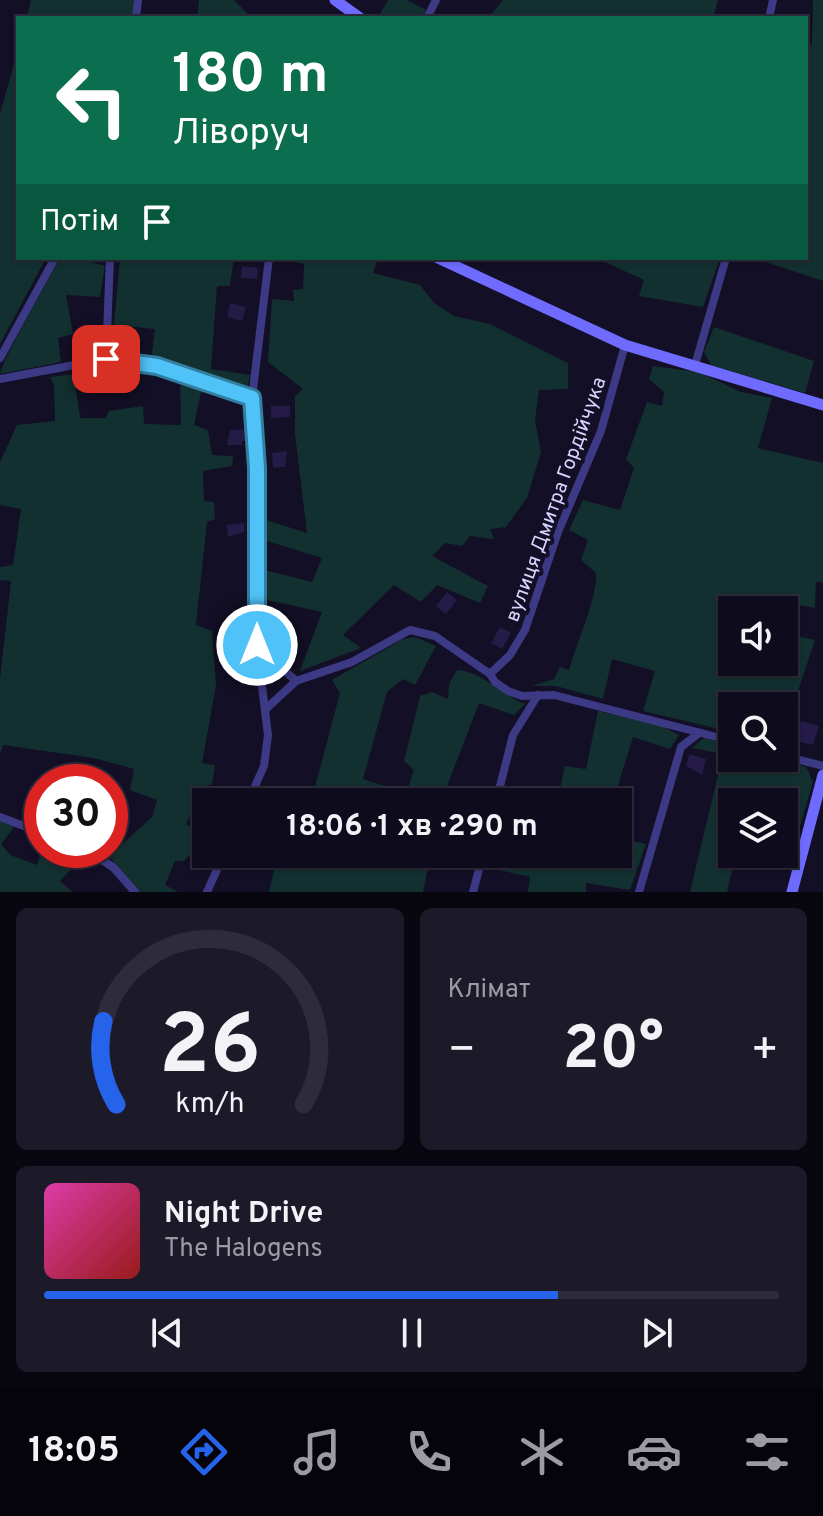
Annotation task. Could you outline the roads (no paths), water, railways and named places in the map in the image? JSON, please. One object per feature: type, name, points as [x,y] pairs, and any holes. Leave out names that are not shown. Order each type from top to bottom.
[{"type":"street","points":[[335,0],[357,16]]},
{"type":"street","points":[[0,358],[54,260]]},
{"type":"street","points":[[106,359],[110,260]]},
{"type":"street","points":[[254,788],[264,766],[267,708],[257,645],[257,468],[252,398],[269,260]]},
{"type":"street","points":[[442,260],[625,345],[823,405]]},
{"type":"street","points":[[695,365],[725,260]]},
{"type":"street","name":"вулиця Дмитра Гордійчука","points":[[490,674],[510,655],[525,630],[558,532],[601,431],[625,345]]},
{"type":"street","points":[[0,379],[106,359],[157,366],[252,398]]},
{"type":"street","points":[[267,708],[296,681],[352,662],[410,630],[435,636],[490,674],[508,691],[554,695],[718,738]]},
{"type":"street","points":[[257,645],[296,681]]},
{"type":"street","points":[[500,788],[513,735],[538,695]]},
{"type":"street","points":[[639,892],[681,747],[700,733]]},
{"type":"street","points":[[798,760],[823,766]]},
{"type":"street","points":[[792,892],[823,775]]},
{"type":"street","points":[[0,817],[24,826]]},
{"type":"street","points":[[112,868],[135,892]]},
{"type":"street","points":[[207,892],[218,868]]},
{"type":"street","points":[[473,892],[479,868]]}]
